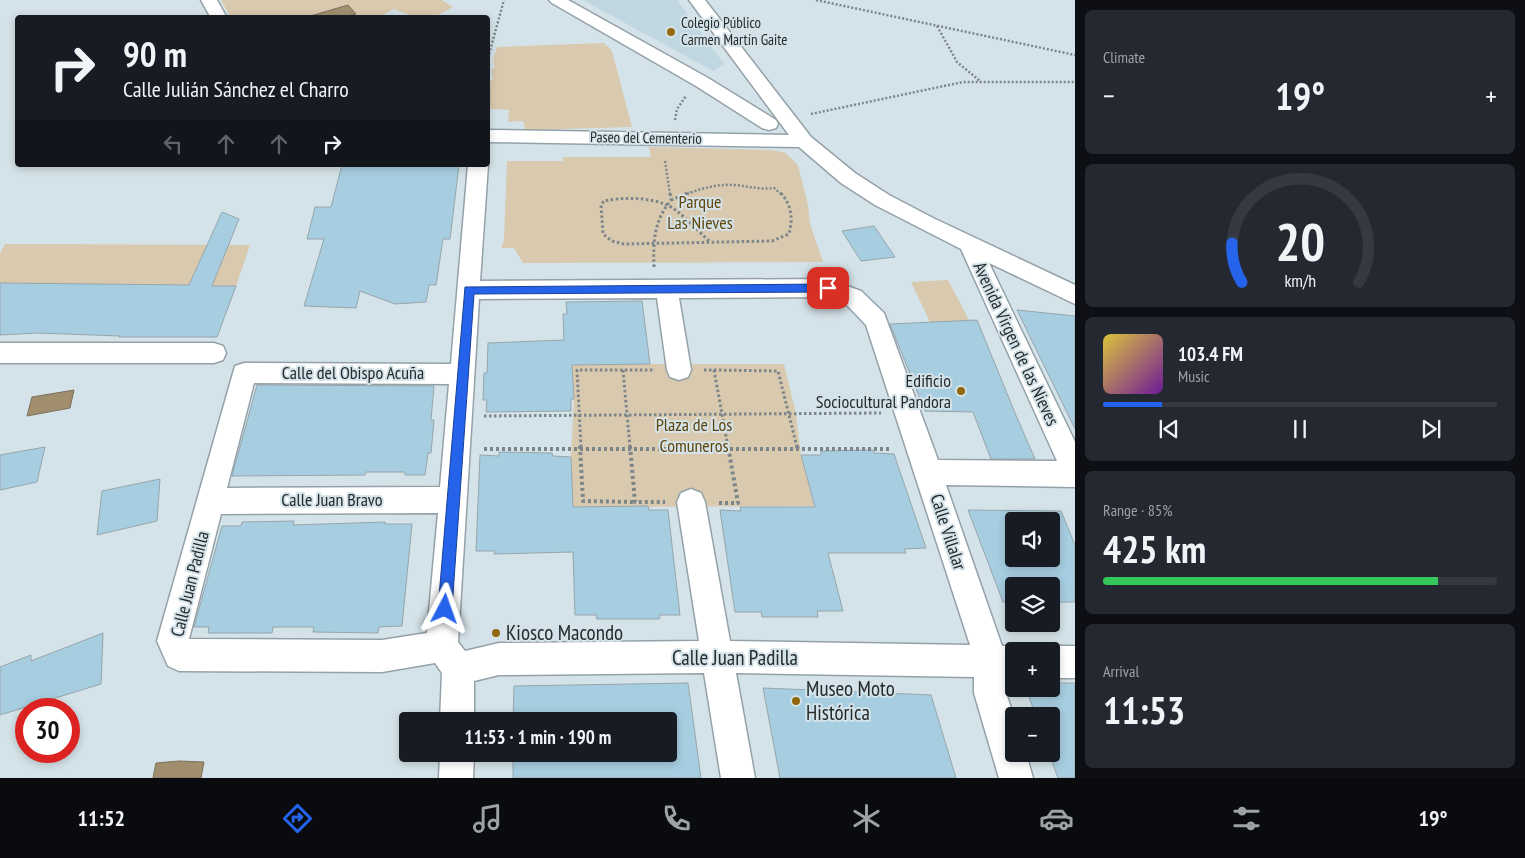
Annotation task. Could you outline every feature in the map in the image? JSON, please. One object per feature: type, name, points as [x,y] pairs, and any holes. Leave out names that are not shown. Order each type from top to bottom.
[{"type":"street","points":[[209,0],[217,15]]},
{"type":"street","points":[[557,0],[702,82],[769,124]]},
{"type":"street","points":[[697,0],[804,141],[848,178],[882,200],[979,254],[1075,295]]},
{"type":"street","name":"Paseo del Cementerio","points":[[490,136],[804,141]]},
{"type":"street","points":[[456,712],[450,658],[453,500],[478,167]]},
{"type":"street","name":"Avenida Virgen de las Nieves","points":[[979,254],[1075,472]]},
{"type":"street","name":"Calle Villalar","points":[[661,290],[828,288],[853,296],[876,320],[924,460],[1002,662],[990,693],[1016,778]]},
{"type":"street","points":[[469,290],[661,290],[679,370]]},
{"type":"street","points":[[0,353],[214,353]]},
{"type":"street","name":"Calle del Obispo Acuña","points":[[244,373],[462,374]]},
{"type":"street","name":"Calle Juan Padilla","points":[[244,373],[173,642],[179,655],[382,656],[499,659],[717,657],[1002,662]]},
{"type":"street","points":[[924,460],[1075,472]]},
{"type":"street","name":"Calle Juan Bravo","points":[[210,501],[453,500]]},
{"type":"street","points":[[691,502],[738,778]]},
{"type":"street","points":[[1060,662],[1075,662]]},
{"type":"street","points":[[456,778],[457,762]]},
{"type":"path","points":[[490,51],[504,0]]},
{"type":"path","points":[[816,0],[1075,55]]},
{"type":"path","points":[[937,25],[957,62],[980,81]]},
{"type":"path","points":[[803,116],[963,82],[1075,82]]},
{"type":"path","points":[[665,160],[671,200]]},
{"type":"path","points":[[661,290],[653,245],[660,214],[668,205],[671,200],[694,190],[730,185],[765,190],[774,188],[784,194],[791,207],[792,223],[789,234],[772,241],[653,245],[624,244],[612,241],[603,234],[601,205],[604,201],[614,199],[648,200],[668,205],[709,242]]},
{"type":"path","points":[[714,370],[724,414],[728,450],[738,503],[583,501],[577,370],[714,370],[778,371],[798,449]]},
{"type":"path","points":[[623,370],[635,502]]},
{"type":"path","points":[[459,416],[909,413]]},
{"type":"path","points":[[457,449],[798,449],[924,460]]},
{"type":"shaded area","name":"Colegio Público Carmen Martín Gaite","points":[[583,0],[677,0],[724,64],[713,71]]},
{"type":"shaded area","points":[[348,5],[356,14],[351,15],[314,15]]},
{"type":"shaded area","points":[[74,390],[70,408],[27,416],[32,397]]},
{"type":"shaded area","points":[[179,761],[204,762],[201,778],[153,778],[156,763]]},
{"type":"green space","points":[[221,0],[442,0],[453,7],[437,15],[411,15],[394,9],[384,15],[229,15]]},
{"type":"green space","points":[[604,43],[612,51],[632,127],[525,130],[523,121],[508,122],[509,110],[491,109],[490,104],[490,81],[493,80],[491,69],[495,68],[493,61],[497,47]]},
{"type":"green space","name":"Parque Las Nieves","points":[[649,147],[771,150],[786,153],[798,165],[808,205],[810,224],[823,262],[523,263],[514,248],[501,248],[504,240],[507,161],[563,161],[563,157],[651,157]]},
{"type":"green space","points":[[5,244],[250,245],[236,286],[0,283],[0,253]]},
{"type":"green space","points":[[948,280],[969,320],[930,322],[911,282]]},
{"type":"green space","name":"Plaza de Los Comuneros","points":[[784,364],[796,414],[801,455],[814,506],[591,507],[573,511],[571,457],[574,399],[572,365]]},
{"type":"building","points":[[341,167],[459,167],[450,239],[443,239],[436,285],[429,285],[426,302],[395,304],[360,291],[356,308],[304,306],[324,239],[307,239],[315,207],[331,207]]},
{"type":"building","points":[[222,212],[239,219],[212,286],[236,286],[217,337],[119,337],[37,333],[0,335],[0,283],[189,285]]},
{"type":"building","points":[[874,226],[895,257],[861,261],[842,231]]},
{"type":"building","points":[[642,301],[650,364],[572,365],[574,399],[571,399],[571,411],[486,412],[487,400],[483,400],[484,373],[487,373],[488,343],[564,340],[563,314],[567,314],[566,302]]},
{"type":"building","points":[[1017,310],[1075,316],[1075,429],[1034,345]]},
{"type":"building","name":"Edificio Sociocultural Pandora","points":[[977,320],[1035,459],[991,459],[973,412],[925,411],[890,324]]},
{"type":"building","points":[[257,385],[434,386],[431,420],[434,420],[431,453],[428,453],[425,475],[405,475],[405,472],[366,472],[365,475],[232,476]]},
{"type":"building","points":[[45,447],[37,482],[0,490],[0,455]]},
{"type":"building","points":[[873,450],[874,453],[894,454],[926,548],[904,549],[906,553],[828,553],[843,611],[817,611],[818,617],[762,617],[761,612],[735,612],[720,510],[741,511],[740,507],[815,507],[801,455],[821,455],[821,451]]},
{"type":"building","points":[[499,452],[552,453],[553,456],[571,457],[573,507],[648,506],[649,510],[668,510],[680,615],[660,615],[659,619],[597,619],[596,615],[575,615],[573,552],[494,554],[495,551],[476,551],[480,455],[499,456]]},
{"type":"building","points":[[160,479],[157,521],[97,535],[102,491]]},
{"type":"building","points":[[968,510],[1061,511],[1075,545],[1075,602],[1060,602],[1060,577],[1005,577],[1005,602],[1003,602]]},
{"type":"building","points":[[294,521],[293,525],[385,522],[385,524],[412,524],[402,626],[379,627],[378,633],[313,632],[314,627],[273,627],[272,633],[208,633],[209,627],[194,627],[222,526],[241,526],[242,522]]},
{"type":"building","points":[[103,633],[101,684],[55,698],[15,698],[15,710],[0,715],[0,667],[31,655],[31,661]]},
{"type":"building","points":[[688,683],[701,778],[513,778],[513,762],[677,762],[677,712],[513,712],[514,686]]},
{"type":"building","points":[[1060,683],[1075,683],[1075,778],[1058,778],[1052,762],[1060,762],[1060,707],[1033,707],[1029,697],[1060,697]]},
{"type":"building","points":[[763,688],[931,695],[956,778],[780,778]]},
{"type":"place","name":"Colegio Público Carmen Martín Gaite","points":[[671,32]]},
{"type":"place","name":"Edificio Sociocultural Pandora","points":[[961,391]]},
{"type":"place","name":"Kiosco Macondo","points":[[496,633]]},
{"type":"place","name":"Museo Moto Histórica","points":[[796,701]]},
{"type":"route","points":[[445,609],[469,290],[828,288]]}]
